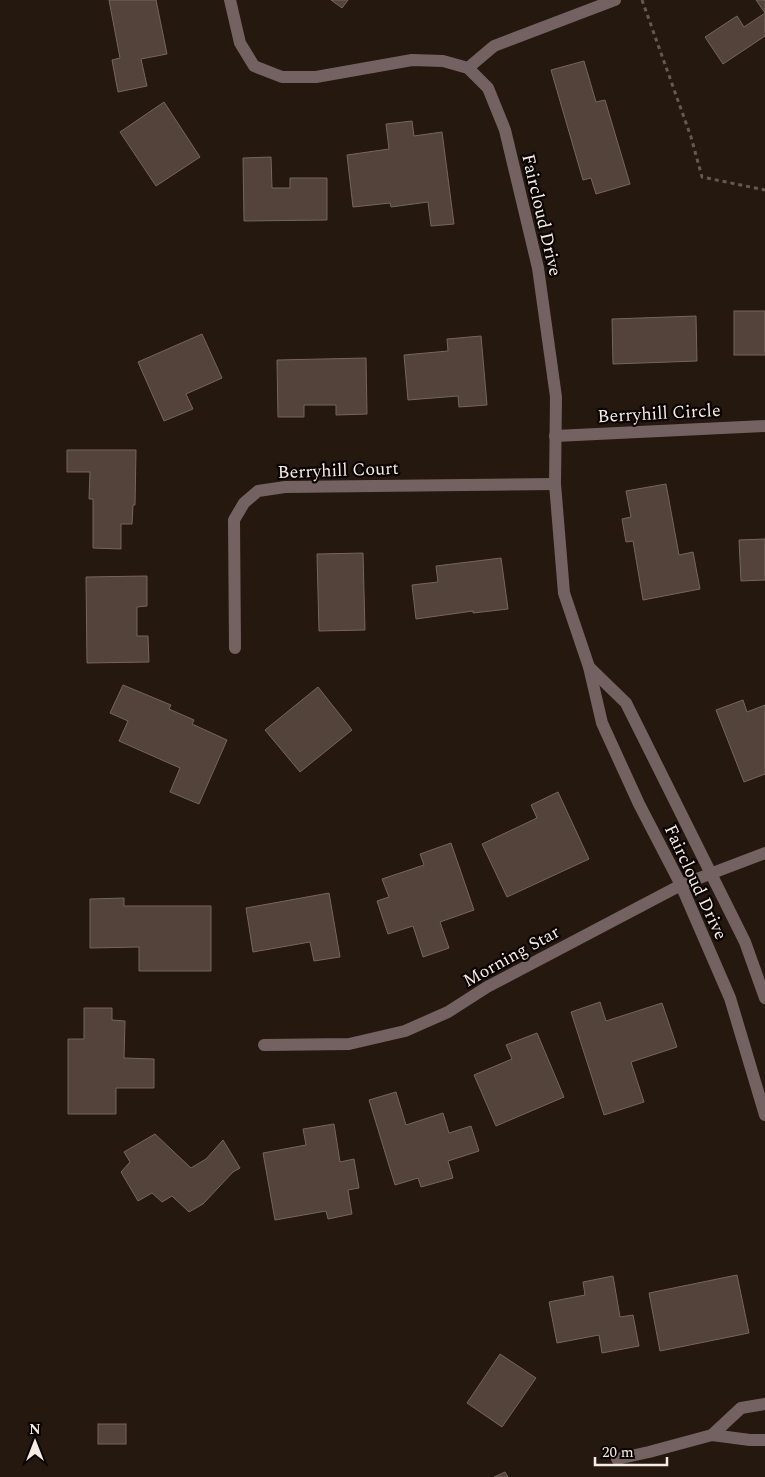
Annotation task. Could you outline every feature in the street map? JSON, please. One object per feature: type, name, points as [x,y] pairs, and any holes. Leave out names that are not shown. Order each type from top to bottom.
[{"type":"street","name":"Faircloud Drive","points":[[230,0],[240,43],[254,66],[282,77],[316,77],[412,60],[443,61],[468,68],[488,88],[505,130],[538,268],[556,396],[555,484],[564,593],[589,666],[602,723],[639,804],[681,886],[730,998],[765,1114]]},
{"type":"street","points":[[468,68],[494,46],[615,0]]},
{"type":"street","name":"Berryhill Circle","points":[[555,436],[765,426]]},
{"type":"street","name":"Berryhill Court","points":[[235,648],[234,520],[244,503],[258,491],[285,487],[555,484]]},
{"type":"street","name":"Faircloud Drive","points":[[589,666],[626,703],[745,942],[765,998]]},
{"type":"street","name":"Morning Star","points":[[264,1044],[349,1044],[405,1030],[448,1012],[487,987],[681,886],[765,853]]},
{"type":"street","points":[[712,1435],[741,1408],[765,1404]]},
{"type":"street","points":[[617,1459],[712,1435],[765,1440]]},
{"type":"path","points":[[642,0],[691,137],[702,177],[765,190]]},
{"type":"building","points":[[109,0],[156,0],[167,54],[141,59],[147,86],[118,92],[112,60],[120,58]]},
{"type":"building","points":[[331,0],[348,0],[342,8]]},
{"type":"building","points":[[756,0],[765,0],[765,13]]},
{"type":"building","points":[[765,13],[765,36],[723,64],[705,37],[737,16],[744,27]]},
{"type":"building","points":[[584,61],[596,102],[605,100],[630,184],[596,194],[591,178],[583,180],[551,70]]},
{"type":"building","points":[[164,102],[200,157],[156,186],[120,132]]},
{"type":"building","points":[[412,121],[414,136],[442,132],[454,224],[431,226],[428,202],[391,207],[390,203],[353,207],[347,155],[389,149],[386,124]]},
{"type":"building","points":[[271,157],[272,188],[290,188],[290,178],[327,178],[327,220],[244,221],[243,158]]},
{"type":"building","points":[[734,311],[765,311],[765,355],[734,355]]},
{"type":"building","points":[[696,316],[697,361],[613,364],[612,319]]},
{"type":"building","points":[[202,334],[222,378],[186,394],[193,409],[164,421],[138,362]]},
{"type":"building","points":[[481,336],[487,405],[459,407],[458,396],[408,400],[404,355],[448,351],[447,339]]},
{"type":"building","points":[[366,358],[367,414],[336,415],[336,405],[304,405],[304,417],[278,417],[277,360]]},
{"type":"building","points":[[67,450],[136,450],[135,505],[133,505],[132,524],[121,524],[121,549],[93,548],[93,499],[89,499],[90,472],[67,472]]},
{"type":"building","points":[[666,484],[679,555],[693,552],[700,589],[643,600],[633,541],[626,542],[622,519],[631,517],[626,491]]},
{"type":"building","points":[[765,539],[765,580],[741,581],[739,540]]},
{"type":"building","points":[[363,553],[365,630],[319,631],[317,554]]},
{"type":"building","points":[[501,558],[508,609],[473,613],[473,611],[416,619],[412,585],[438,582],[436,566]]},
{"type":"building","points":[[147,576],[147,606],[137,607],[137,636],[148,636],[149,662],[87,663],[86,577]]},
{"type":"building","points":[[123,685],[171,705],[169,709],[194,720],[192,724],[227,740],[199,804],[170,792],[180,768],[119,741],[128,721],[110,713]]},
{"type":"building","points":[[318,687],[352,730],[300,772],[265,730]]},
{"type":"building","points":[[743,700],[747,712],[765,705],[765,774],[744,782],[716,710]]},
{"type":"building","points":[[558,792],[589,859],[507,897],[482,844],[537,818],[531,805]]},
{"type":"building","points":[[451,843],[474,910],[440,922],[449,948],[423,957],[413,926],[388,934],[377,901],[389,897],[382,879],[424,865],[420,854]]},
{"type":"building","points":[[329,893],[340,957],[314,961],[310,942],[253,952],[246,908]]},
{"type":"building","points":[[124,898],[124,906],[211,906],[211,971],[139,971],[139,947],[90,948],[90,899]]},
{"type":"building","points":[[600,1002],[606,1021],[662,1003],[677,1047],[631,1062],[644,1102],[604,1115],[571,1012]]},
{"type":"building","points":[[84,1008],[112,1008],[112,1020],[125,1021],[124,1058],[154,1059],[154,1088],[116,1088],[116,1114],[68,1114],[68,1039],[84,1039]]},
{"type":"building","points":[[537,1033],[564,1097],[496,1126],[474,1075],[512,1059],[506,1045]]},
{"type":"building","points":[[396,1092],[406,1125],[443,1113],[449,1133],[471,1126],[479,1151],[448,1161],[453,1178],[421,1187],[418,1178],[395,1185],[369,1100]]},
{"type":"building","points":[[334,1124],[340,1162],[354,1159],[359,1188],[348,1190],[352,1214],[328,1219],[326,1211],[275,1220],[263,1153],[306,1145],[303,1129]]},
{"type":"building","points":[[155,1134],[191,1168],[206,1159],[223,1140],[240,1168],[233,1172],[203,1204],[189,1212],[172,1196],[162,1202],[152,1193],[138,1201],[121,1172],[130,1162],[124,1152]]},
{"type":"building","points":[[737,1275],[749,1333],[660,1351],[649,1293]]},
{"type":"building","points":[[613,1276],[620,1317],[633,1315],[639,1346],[602,1353],[599,1335],[557,1343],[549,1302],[585,1295],[583,1282]]},
{"type":"building","points":[[500,1354],[536,1378],[502,1427],[467,1403]]},
{"type":"building","points":[[98,1424],[126,1424],[126,1444],[98,1444]]},
{"type":"building","points":[[505,1472],[508,1477],[494,1477]]}]
